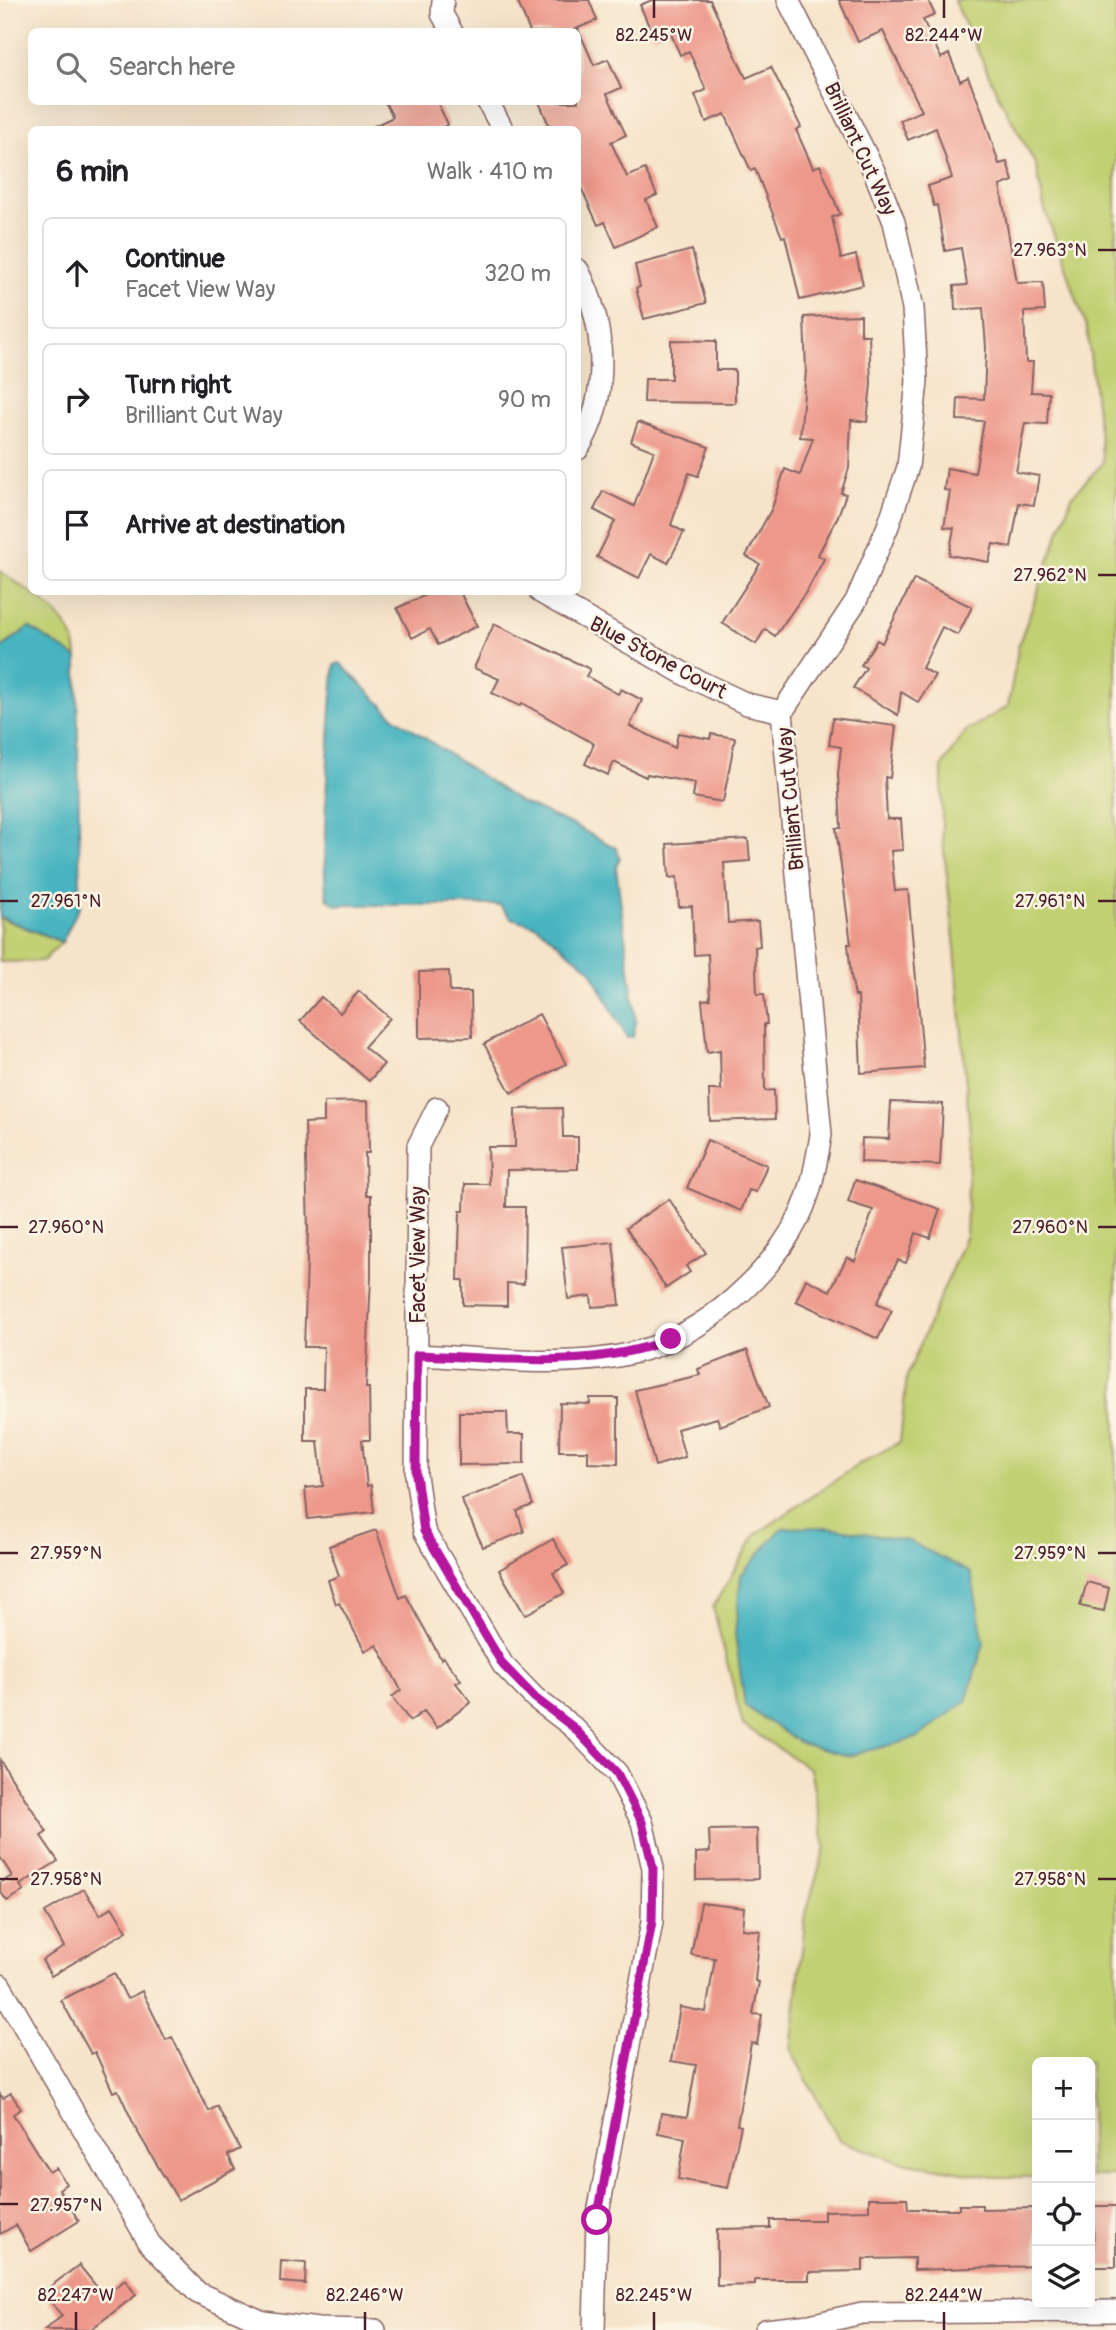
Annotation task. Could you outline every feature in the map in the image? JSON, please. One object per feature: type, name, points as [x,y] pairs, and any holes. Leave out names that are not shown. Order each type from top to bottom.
[{"type":"street","points":[[443,0],[442,14],[450,28]]},
{"type":"street","name":"Brilliant Cut Way","points":[[417,1355],[576,1360],[639,1352],[671,1339],[727,1305],[782,1248],[800,1214],[813,1179],[821,1135],[782,712],[856,601],[888,526],[908,467],[917,381],[913,308],[894,222],[874,171],[788,0]]},
{"type":"street","points":[[490,105],[501,126]]},
{"type":"street","points":[[581,279],[598,327],[602,377],[586,436],[581,444]]},
{"type":"street","name":"Blue Stone Court","points":[[545,595],[688,676],[747,704],[782,712]]},
{"type":"street","name":"Facet View Way","points":[[437,1108],[418,1146],[416,1475],[424,1531],[503,1665],[535,1698],[573,1727],[617,1773],[642,1822],[653,1868],[652,1922],[597,2220],[594,2330]]},
{"type":"street","points":[[0,1984],[150,2244],[198,2293],[264,2322],[318,2329],[375,2330]]},
{"type":"street","points":[[765,2330],[810,2325],[862,2313],[1116,2311]]},
{"type":"green space","points":[[954,0],[1116,0],[1116,2176],[1095,2176],[1095,2057],[1032,2057],[1032,2177],[994,2177],[896,2161],[839,2140],[791,2050],[806,1913],[825,1848],[810,1769],[743,1725],[713,1607],[755,1535],[859,1464],[900,1442],[907,1376],[966,1235],[970,1133],[955,948],[942,832],[942,766],[965,732],[1008,706],[1019,644],[1072,496],[1103,463],[1087,329],[1044,207],[1036,165],[999,97]]},
{"type":"green space","points":[[0,571],[28,590],[28,595],[38,597],[61,618],[75,643],[77,658],[29,628],[0,649]]},
{"type":"green space","points":[[0,918],[62,942],[43,961],[0,962]]},
{"type":"water","points":[[29,627],[77,658],[80,905],[62,942],[0,917],[0,649]]},
{"type":"water","points":[[340,663],[394,717],[520,802],[573,825],[616,848],[620,858],[616,867],[636,1022],[633,1037],[627,1038],[590,969],[537,926],[511,918],[500,905],[337,905],[328,899],[325,860],[327,787],[335,665]]},
{"type":"water","points":[[828,1527],[909,1541],[971,1573],[984,1643],[966,1701],[917,1738],[847,1756],[800,1743],[745,1706],[735,1634],[741,1575],[782,1528]]},
{"type":"building","points":[[517,0],[589,0],[597,20],[578,28],[528,28]]},
{"type":"building","points":[[652,0],[710,0],[746,78],[771,67],[801,127],[796,130],[813,168],[820,165],[840,214],[832,217],[841,259],[856,255],[863,285],[800,300],[785,236],[782,237],[755,169],[751,171],[725,114],[706,122],[695,95],[706,90],[689,51],[680,55],[669,29],[653,36],[640,5]]},
{"type":"building","points":[[839,0],[928,0],[935,15],[923,20],[941,58],[949,54],[960,81],[968,77],[999,164],[1007,162],[1013,181],[1000,186],[1017,283],[1043,282],[1045,311],[1024,312],[1026,362],[1033,362],[1031,392],[1049,393],[1047,424],[1025,423],[1016,472],[1039,476],[1034,505],[1019,503],[1011,547],[993,544],[989,562],[949,555],[954,528],[944,527],[950,491],[944,490],[947,468],[975,473],[984,421],[957,420],[958,398],[984,399],[986,347],[983,308],[955,310],[954,286],[967,285],[961,248],[945,251],[937,205],[934,206],[928,186],[952,178],[936,128],[908,140],[900,120],[922,111],[883,31],[858,42]]},
{"type":"building","points":[[581,36],[594,65],[608,59],[621,88],[607,94],[626,135],[611,142],[627,177],[645,169],[657,195],[646,200],[658,227],[616,247],[605,222],[598,225],[581,188],[581,126],[549,126],[540,105],[581,105]]},
{"type":"building","points":[[387,105],[438,105],[448,124],[374,126],[393,117]]},
{"type":"building","points":[[692,250],[706,303],[644,319],[636,288],[640,287],[635,265]]},
{"type":"building","points":[[861,315],[861,335],[869,335],[871,384],[867,422],[851,420],[849,468],[841,493],[846,494],[818,555],[824,559],[808,589],[775,636],[765,629],[756,644],[722,623],[760,564],[746,556],[772,508],[785,469],[800,475],[813,438],[800,437],[806,371],[804,317]]},
{"type":"building","points":[[671,340],[716,341],[716,370],[735,370],[735,403],[644,402],[645,379],[671,379]]},
{"type":"building","points":[[638,422],[709,447],[698,476],[689,473],[671,525],[684,532],[668,563],[651,554],[639,578],[597,557],[615,521],[594,510],[603,491],[634,506],[654,451],[631,442]]},
{"type":"building","points":[[914,579],[972,607],[958,635],[942,627],[922,668],[935,675],[918,702],[901,692],[898,715],[853,688],[866,668],[861,665],[877,640],[882,643]]},
{"type":"building","points":[[425,595],[462,595],[477,626],[438,645],[430,629],[412,638],[397,608]]},
{"type":"building","points":[[494,624],[590,669],[586,676],[618,694],[621,689],[642,700],[630,726],[675,748],[678,733],[710,739],[711,734],[735,738],[723,802],[693,797],[695,783],[647,774],[646,777],[614,762],[608,775],[585,764],[594,744],[522,703],[520,706],[492,693],[499,679],[474,668]]},
{"type":"building","points":[[833,718],[896,726],[890,778],[885,777],[887,819],[901,819],[903,850],[891,851],[895,891],[908,890],[924,1068],[861,1073],[858,996],[855,996],[851,976],[848,944],[851,944],[836,828],[841,828],[838,774],[841,747],[829,745]]},
{"type":"building","points":[[748,839],[750,861],[724,863],[728,923],[758,921],[760,946],[755,947],[757,994],[764,994],[767,1024],[764,1024],[765,1091],[774,1090],[775,1119],[710,1121],[709,1090],[721,1090],[720,1050],[707,1052],[702,1000],[710,999],[708,954],[694,955],[692,906],[679,907],[677,877],[669,878],[667,844]]},
{"type":"building","points":[[449,971],[450,992],[471,992],[472,1037],[419,1038],[419,972]]},
{"type":"building","points":[[359,991],[390,1018],[364,1047],[384,1064],[369,1081],[300,1021],[321,997],[340,1013]]},
{"type":"building","points":[[539,1014],[566,1064],[511,1093],[484,1044]]},
{"type":"building","points":[[368,1101],[369,1153],[365,1153],[366,1195],[371,1195],[371,1277],[366,1388],[369,1388],[370,1440],[362,1440],[367,1486],[371,1485],[374,1512],[308,1519],[305,1488],[323,1486],[318,1441],[305,1441],[305,1389],[323,1389],[324,1347],[304,1347],[308,1230],[305,1123],[324,1122],[324,1102]]},
{"type":"building","points":[[891,1102],[943,1104],[940,1165],[861,1162],[862,1138],[889,1139]]},
{"type":"building","points":[[562,1108],[563,1137],[578,1137],[578,1169],[507,1170],[506,1207],[525,1207],[524,1284],[507,1283],[507,1306],[463,1305],[463,1280],[458,1280],[460,1211],[464,1211],[465,1184],[489,1184],[488,1147],[515,1147],[515,1109]]},
{"type":"building","points":[[707,1140],[767,1165],[756,1192],[749,1190],[741,1211],[687,1188]]},
{"type":"building","points":[[855,1180],[940,1209],[930,1238],[916,1233],[906,1263],[898,1260],[877,1303],[892,1310],[878,1339],[796,1301],[806,1279],[830,1291],[847,1257],[855,1261],[873,1210],[848,1202]]},
{"type":"building","points":[[669,1199],[706,1253],[686,1266],[690,1272],[666,1288],[626,1228]]},
{"type":"building","points":[[613,1242],[620,1305],[592,1307],[591,1296],[568,1299],[562,1247]]},
{"type":"building","points":[[747,1350],[769,1407],[720,1426],[717,1418],[677,1429],[685,1457],[655,1466],[635,1390],[700,1375],[698,1369]]},
{"type":"building","points":[[590,1398],[618,1398],[618,1464],[588,1463],[588,1451],[559,1451],[560,1403],[590,1404]]},
{"type":"building","points":[[459,1412],[507,1412],[508,1434],[524,1434],[524,1464],[459,1465]]},
{"type":"building","points":[[523,1477],[533,1505],[517,1511],[524,1532],[483,1547],[461,1499]]},
{"type":"building","points":[[376,1530],[400,1598],[406,1595],[441,1659],[443,1657],[461,1680],[456,1683],[471,1702],[437,1728],[424,1711],[410,1721],[392,1697],[401,1690],[377,1645],[365,1651],[339,1603],[336,1604],[328,1580],[339,1576],[329,1546]]},
{"type":"building","points":[[553,1539],[568,1565],[553,1573],[564,1593],[525,1615],[499,1570]]},
{"type":"building","points":[[1087,1582],[1109,1588],[1104,1611],[1080,1606]]},
{"type":"building","points":[[0,1760],[47,1832],[41,1836],[58,1861],[20,1885],[24,1891],[7,1901],[0,1891],[0,1883],[12,1876],[0,1857]]},
{"type":"building","points":[[757,1829],[758,1879],[696,1880],[696,1853],[710,1852],[709,1830]]},
{"type":"building","points":[[84,1889],[100,1915],[112,1907],[127,1931],[51,1976],[42,1960],[64,1947],[45,1912]]},
{"type":"building","points":[[701,1903],[744,1908],[742,1929],[760,1931],[755,1981],[759,1982],[753,2014],[762,2015],[757,2044],[751,2043],[737,2125],[741,2126],[728,2188],[678,2179],[685,2138],[658,2133],[661,2113],[687,2117],[696,2065],[671,2061],[680,2007],[706,2012],[715,1958],[691,1955]]},
{"type":"building","points":[[114,1973],[127,1999],[142,1991],[166,2040],[172,2037],[209,2111],[217,2106],[240,2149],[228,2155],[235,2169],[178,2200],[137,2131],[118,2090],[113,2092],[95,2052],[91,2054],[61,2000]]},
{"type":"building","points":[[11,2093],[21,2109],[13,2114],[49,2172],[56,2168],[66,2184],[59,2189],[79,2221],[31,2251],[16,2225],[0,2234],[0,2094],[3,2098]]},
{"type":"building","points":[[869,2198],[907,2198],[908,2209],[959,2209],[959,2205],[982,2205],[982,2209],[1032,2208],[1032,2266],[914,2270],[914,2258],[863,2259],[863,2271],[809,2272],[809,2280],[755,2280],[755,2285],[717,2286],[717,2229],[770,2228],[770,2220],[824,2220],[824,2211],[869,2210]]},
{"type":"building","points":[[1095,2206],[1116,2206],[1116,2267],[1095,2267]]},
{"type":"building","points":[[281,2261],[306,2263],[305,2284],[280,2282]]},
{"type":"building","points":[[79,2265],[104,2296],[125,2280],[136,2295],[90,2330],[44,2330],[62,2316],[43,2292]]},
{"type":"route","points":[[597,2220],[652,1922],[653,1868],[642,1822],[617,1773],[573,1727],[535,1698],[503,1665],[452,1583],[424,1531],[416,1475],[417,1355],[576,1360],[639,1352],[671,1339]]}]
